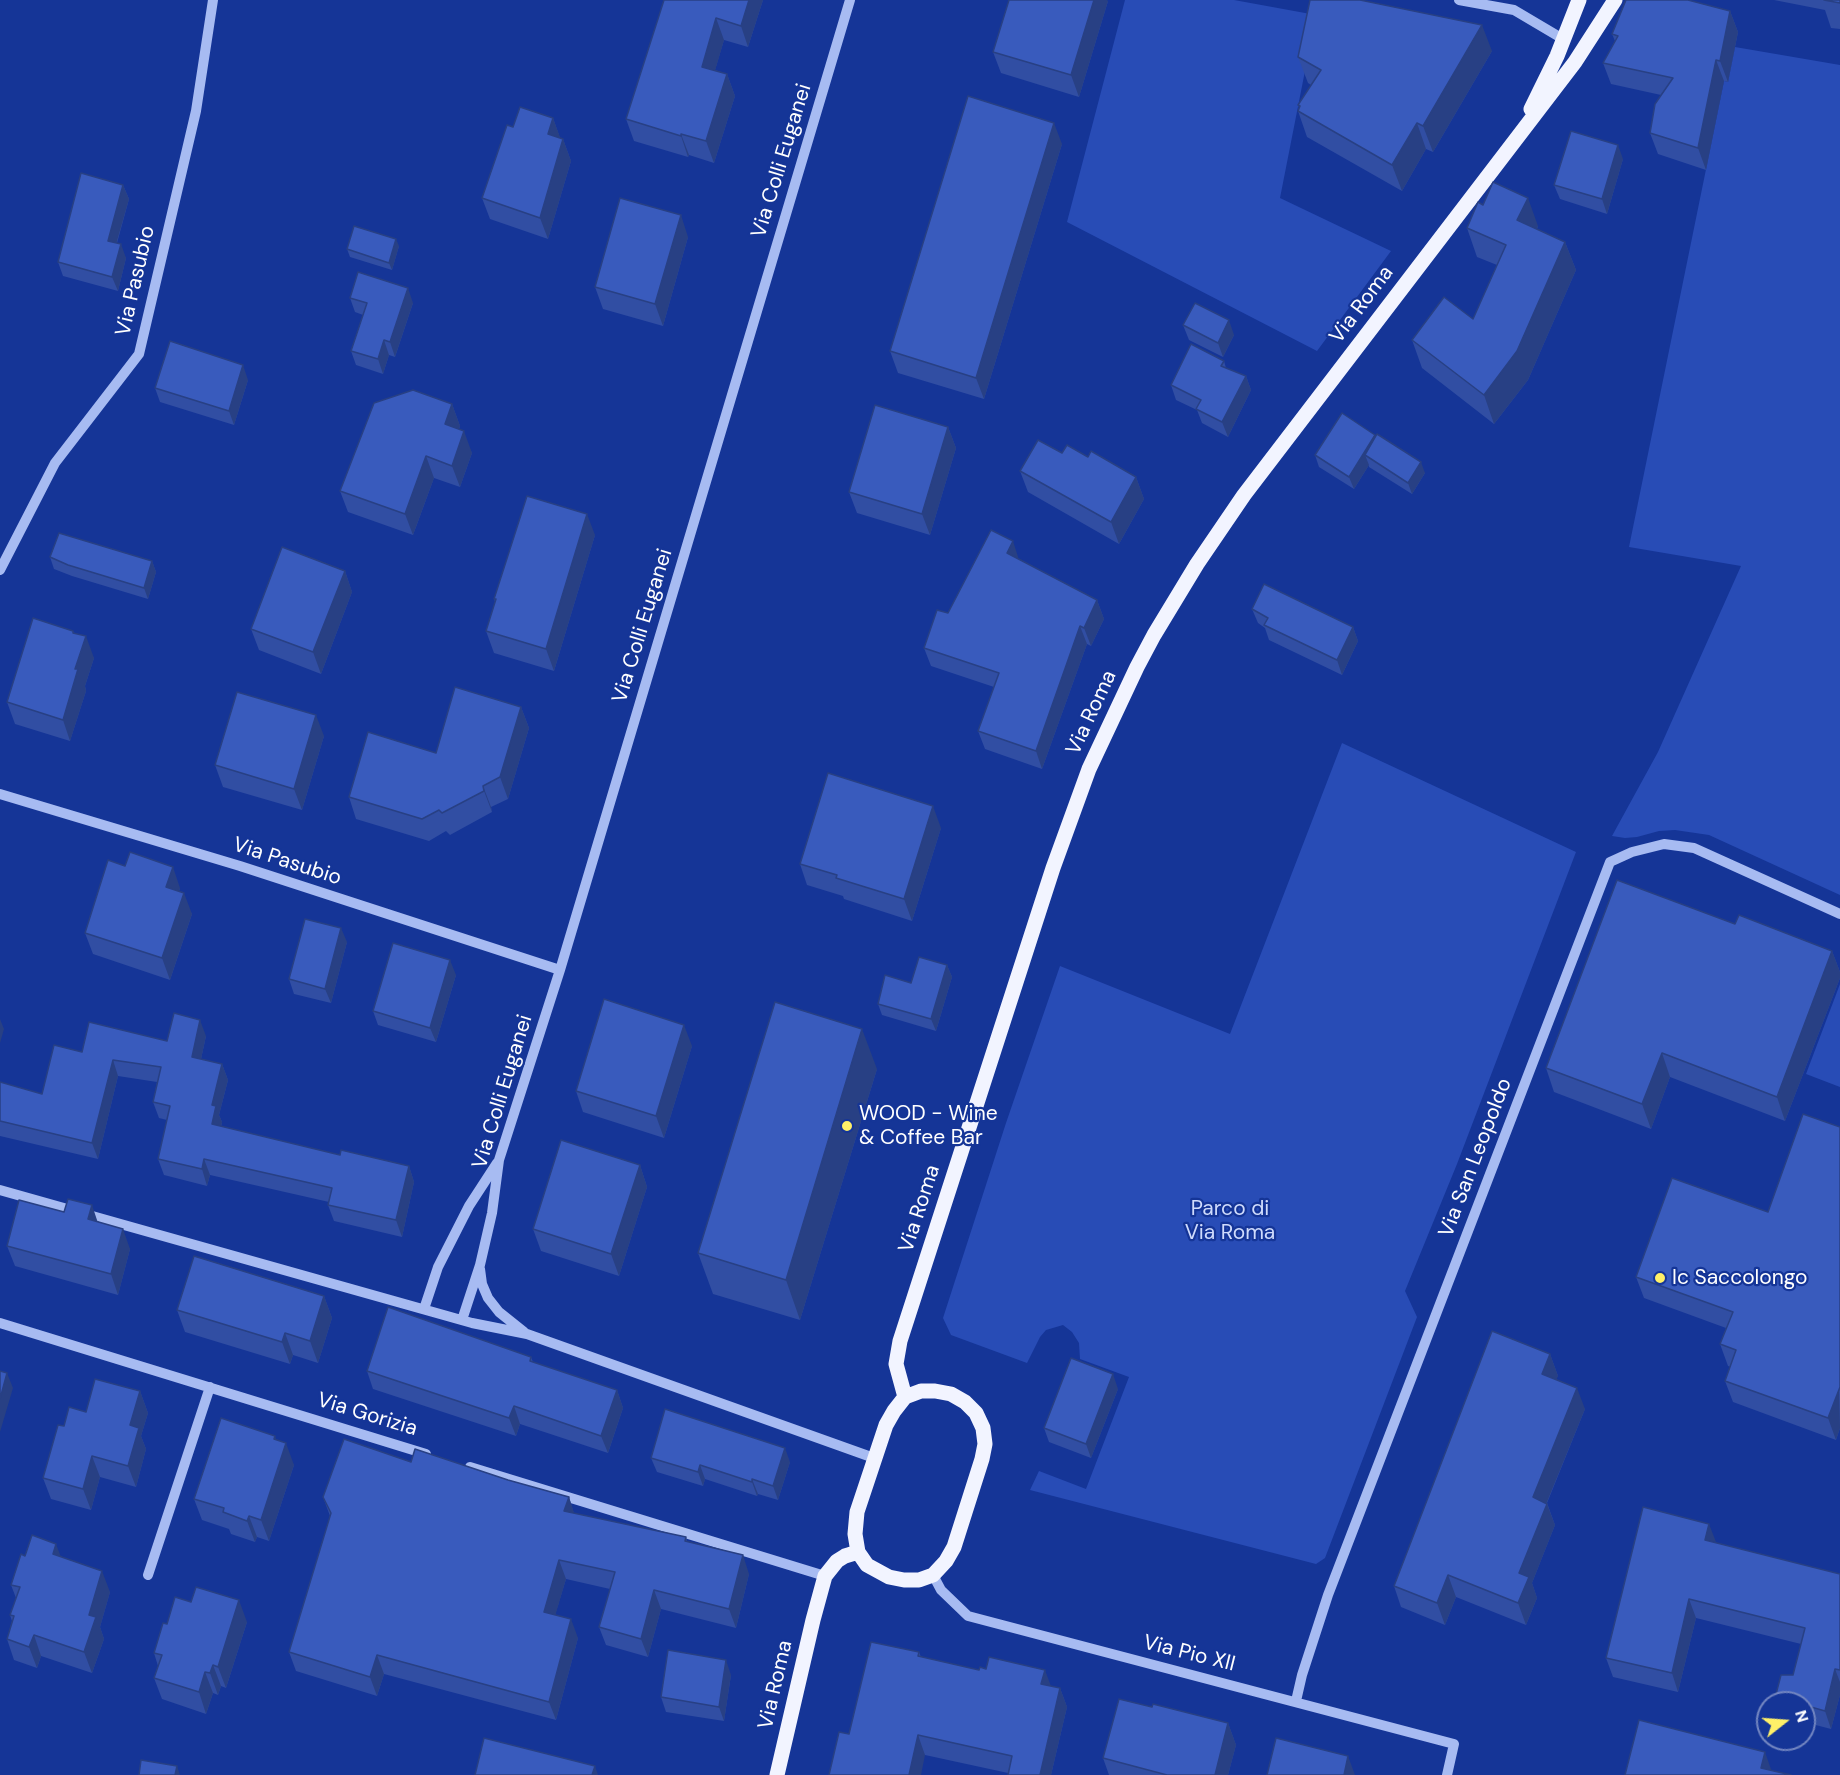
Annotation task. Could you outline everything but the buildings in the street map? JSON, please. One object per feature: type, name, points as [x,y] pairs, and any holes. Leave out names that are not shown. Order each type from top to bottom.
[{"type":"main road","name":"Via Roma","points":[[1516,139],[1557,56],[1579,0]]},
{"type":"main road","name":"Via Roma","points":[[905,1397],[896,1364],[900,1341],[1053,868],[1089,769],[1137,667],[1191,574],[1244,495],[1575,62],[1615,0]]},
{"type":"main road","points":[[921,1391],[935,1391],[951,1394],[965,1402],[976,1413],[983,1428],[985,1444],[954,1547],[946,1561],[933,1575],[919,1580],[889,1578],[867,1565],[858,1552],[855,1534],[857,1512],[886,1425],[905,1397],[921,1391]]},
{"type":"main road","points":[[825,1576],[845,1556],[858,1552]]},
{"type":"main road","name":"Via Roma","points":[[777,1775],[810,1630],[825,1576]]},
{"type":"street","name":"Via Pasubio","points":[[0,570],[55,463],[139,354],[196,111],[213,0]]},
{"type":"street","name":"Via Colli Euganei","points":[[462,1320],[480,1265],[492,1214],[499,1160],[560,970],[850,0]]},
{"type":"street","points":[[1459,0],[1514,10],[1563,39]]},
{"type":"street","name":"Via Pasubio","points":[[0,794],[240,866],[560,970]]},
{"type":"street","name":"Via San Leopoldo","points":[[1296,1701],[1328,1595],[1611,862],[1632,852],[1664,844],[1694,848],[1840,914]]},
{"type":"street","points":[[0,1190],[424,1309],[438,1267],[469,1206],[499,1160]]},
{"type":"street","name":"Via Colli Euganei","points":[[480,1265],[482,1284],[488,1298],[499,1312],[526,1334]]},
{"type":"street","name":"Via Colli Euganei","points":[[424,1309],[526,1334],[874,1458]]},
{"type":"street","name":"Via Gorizia","points":[[0,1323],[437,1457]]},
{"type":"street","points":[[148,1575],[210,1387]]},
{"type":"street","points":[[460,1464],[825,1576]]},
{"type":"street","name":"Via Pio XII","points":[[933,1575],[941,1590],[968,1616],[1454,1744],[1447,1775]]},
{"type":"green space","points":[[1125,0],[1234,0],[1316,15],[1280,198],[1391,251],[1317,351],[1067,222]]},
{"type":"green space","points":[[1735,47],[1840,65],[1840,895],[1709,835],[1675,830],[1659,831],[1637,837],[1612,836],[1658,752],[1741,566],[1629,547],[1724,81],[1728,82]]},
{"type":"green space","name":"Parco di Via Roma","points":[[1342,743],[1576,852],[1457,1164],[1405,1291],[1417,1317],[1325,1558],[1316,1564],[1030,1490],[1039,1471],[1086,1489],[1129,1377],[1080,1359],[1079,1343],[1072,1332],[1063,1325],[1046,1330],[1027,1363],[951,1335],[943,1318],[1060,966],[1230,1034]]},
{"type":"green space","points":[[1840,984],[1840,1087],[1806,1074]]},
{"type":"place","name":"WOOD - Wine & Coffee Bar","points":[[847,1126]]},
{"type":"place","name":"Ic Saccolongo","points":[[1660,1278]]}]
